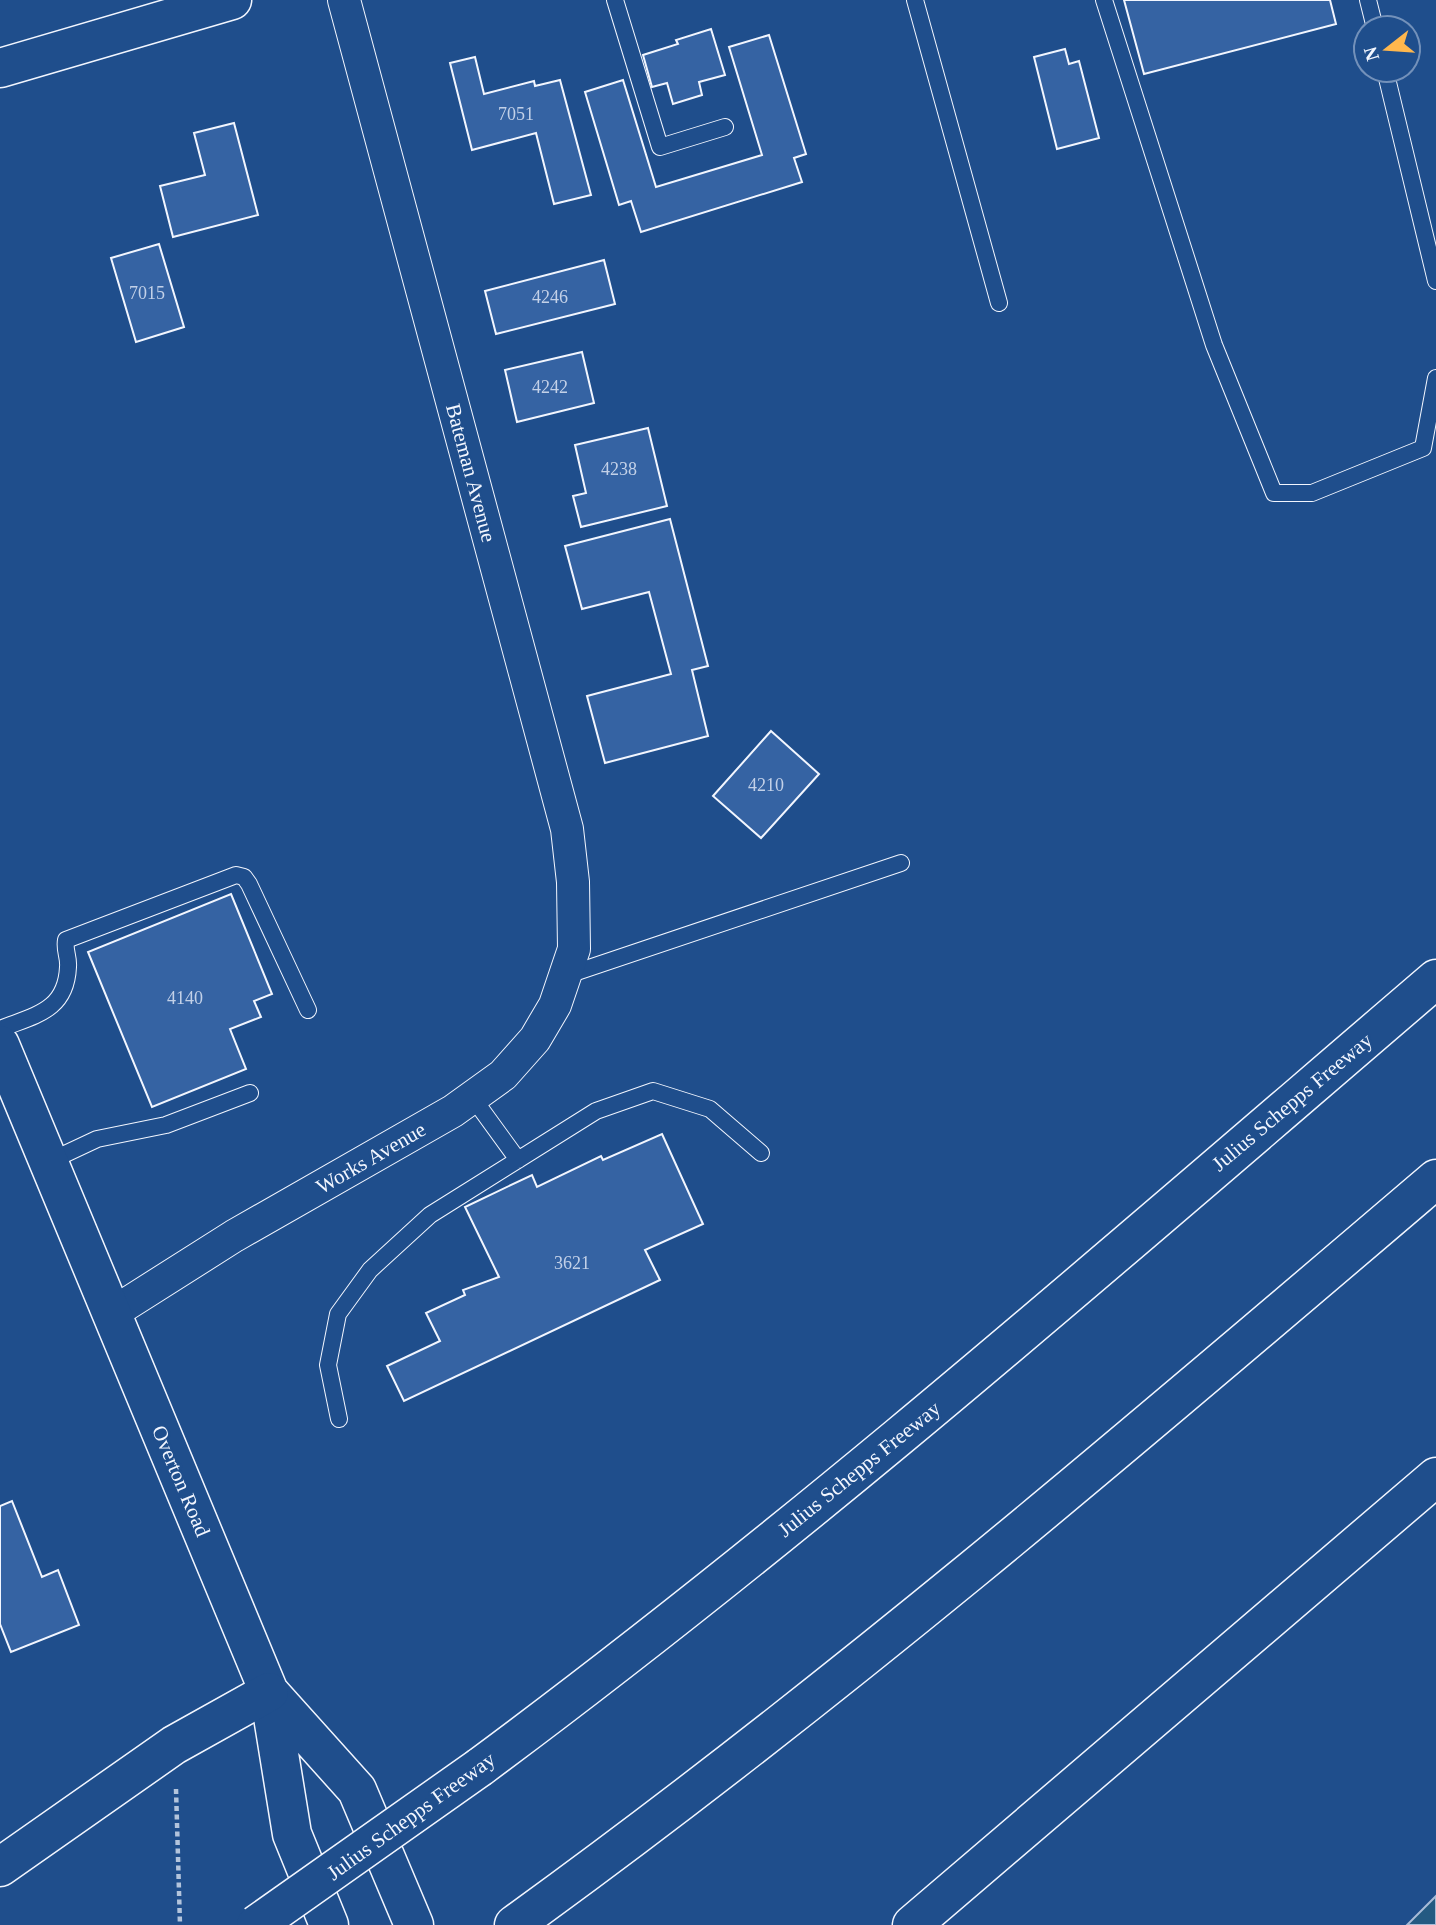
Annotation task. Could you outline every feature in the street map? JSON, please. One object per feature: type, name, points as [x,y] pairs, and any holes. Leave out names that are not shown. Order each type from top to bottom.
[{"type":"main road","points":[[0,68],[232,0]]},
{"type":"main road","name":"Julius Schepps Freeway","points":[[256,1925],[480,1767],[716,1587],[930,1411],[1436,979]]},
{"type":"main road","name":"Overton Road","points":[[0,1045],[269,1692],[292,1834],[329,1925]]},
{"type":"main road","points":[[527,1916],[693,1792],[903,1628],[1098,1467],[1436,1179]]},
{"type":"main road","points":[[912,1925],[1436,1477]]},
{"type":"main road","points":[[6,1862],[174,1745],[269,1692],[357,1790],[414,1925]]},
{"type":"street","name":"Bateman Avenue","points":[[344,0],[568,829],[573,881],[569,963]]},
{"type":"street","name":"Works Avenue","points":[[111,1314],[234,1236],[473,1098],[503,1075],[535,1039],[555,1005],[569,963]]},
{"type":"lane","points":[[615,0],[660,147],[725,127]]},
{"type":"lane","points":[[915,0],[999,303]]},
{"type":"lane","points":[[1104,0],[1214,345],[1273,493],[1312,493],[1423,448],[1436,378]]},
{"type":"lane","points":[[1388,84],[1436,281]]},
{"type":"lane","points":[[569,963],[901,863]]},
{"type":"lane","points":[[0,1029],[48,1010],[66,988],[69,963],[66,940],[236,876],[244,877],[249,884],[308,1010]]},
{"type":"lane","points":[[339,1419],[328,1365],[338,1314],[370,1270],[430,1215],[596,1111],[653,1091],[710,1109],[761,1153]]},
{"type":"lane","points":[[48,1161],[97,1139],[166,1125],[250,1093]]},
{"type":"lane","points":[[473,1098],[519,1160]]},
{"type":"path","points":[[174,1745],[180,1925]]},
{"type":"shaded area","points":[[1436,1896],[1436,1925],[1407,1925]]},
{"type":"building","points":[[1124,0],[1330,0],[1336,24],[1144,74]]},
{"type":"building","points":[[711,29],[725,75],[699,82],[702,95],[673,104],[667,83],[652,87],[643,55],[678,44],[676,40]]},
{"type":"building","points":[[769,35],[806,154],[794,158],[802,182],[641,232],[631,201],[619,205],[585,92],[623,80],[656,187],[762,155],[729,47]]},
{"type":"building","points":[[1065,49],[1069,64],[1079,61],[1099,138],[1057,149],[1034,57]]},
{"type":"building","points":[[475,57],[484,94],[534,81],[535,86],[560,80],[591,195],[554,204],[536,133],[472,150],[450,63]]},
{"type":"building","points":[[234,123],[258,215],[173,237],[160,186],[205,175],[194,133]]},
{"type":"building","points":[[159,244],[184,327],[136,342],[111,258]]},
{"type":"building","points":[[604,260],[615,304],[496,334],[485,291]]},
{"type":"building","points":[[582,352],[594,403],[517,422],[505,370]]},
{"type":"building","points":[[648,428],[667,506],[581,527],[573,496],[586,493],[575,445]]},
{"type":"building","points":[[670,519],[708,666],[692,670],[708,736],[605,763],[587,696],[671,674],[649,592],[582,609],[565,546]]},
{"type":"building","points":[[771,731],[819,774],[761,838],[713,796]]},
{"type":"building","points":[[231,894],[272,994],[254,1001],[261,1017],[230,1029],[246,1069],[152,1107],[88,952]]},
{"type":"building","points":[[662,1134],[703,1224],[645,1250],[660,1280],[404,1401],[387,1366],[440,1341],[426,1313],[465,1295],[463,1290],[499,1277],[465,1207],[532,1175],[537,1187],[601,1156],[603,1160]]},
{"type":"building","points":[[12,1501],[42,1577],[58,1570],[79,1625],[11,1652],[0,1624],[0,1506]]}]
